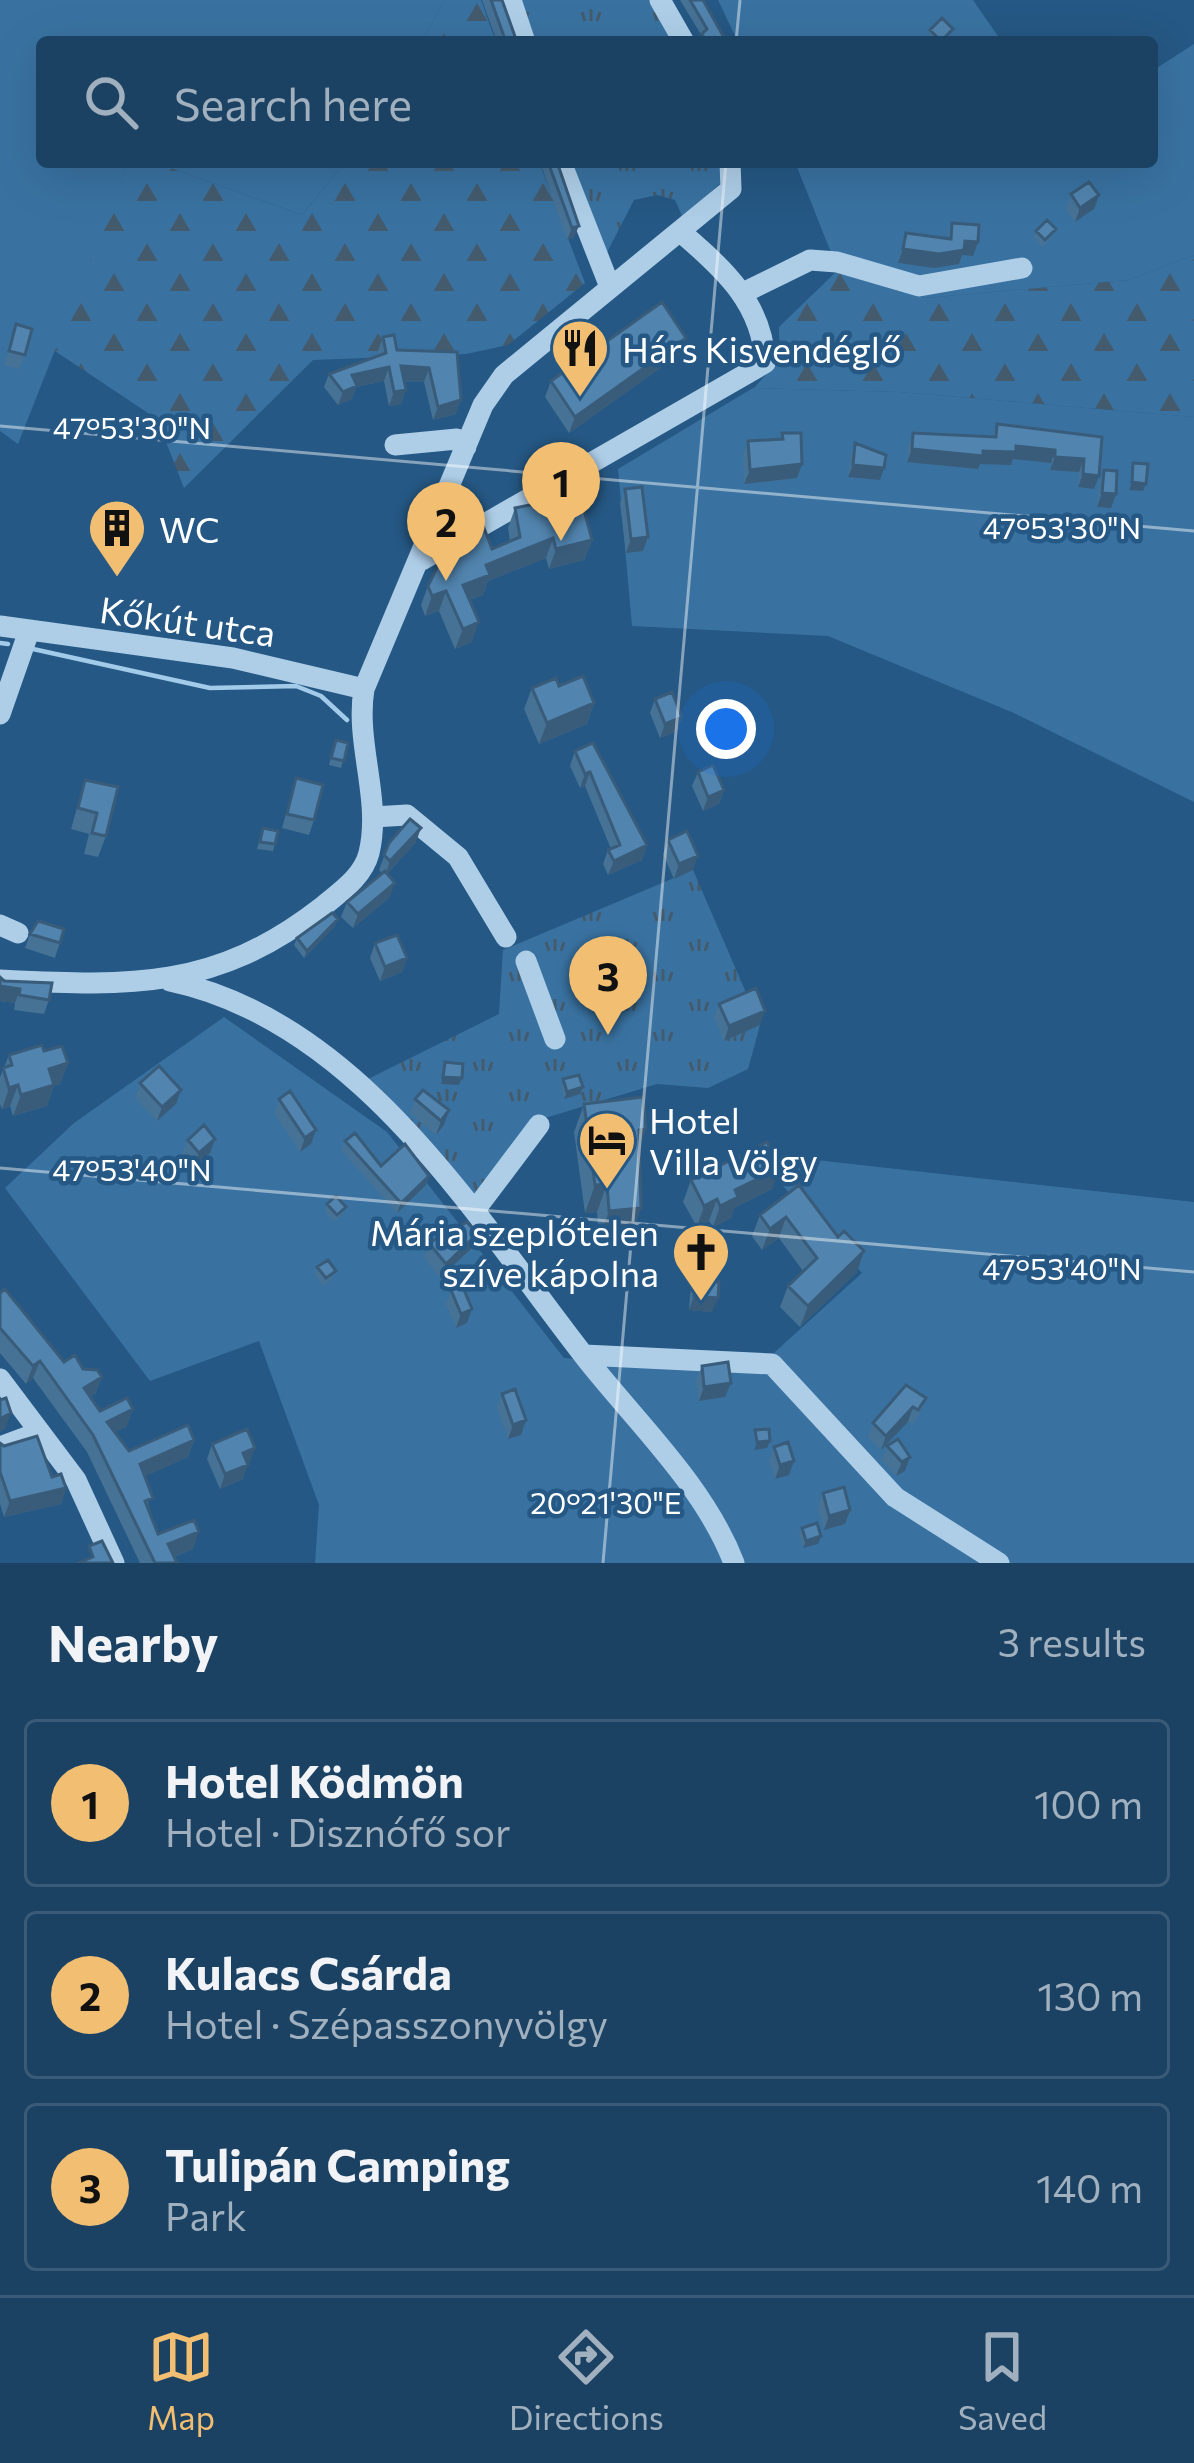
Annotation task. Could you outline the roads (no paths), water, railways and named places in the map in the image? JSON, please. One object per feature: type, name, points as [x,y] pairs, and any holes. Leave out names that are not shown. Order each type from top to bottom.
[{"type":"street","points":[[511,0],[522,36]]},
{"type":"street","points":[[660,0],[681,36]]},
{"type":"street","points":[[563,168],[610,287]]},
{"type":"street","points":[[0,980],[110,986],[169,981],[282,938],[335,896],[368,859],[373,817],[358,722],[364,689],[483,404],[505,375],[731,189],[730,168]]},
{"type":"street","points":[[417,564],[443,543],[765,363],[764,329],[743,293],[682,233]]},
{"type":"street","points":[[743,293],[810,260],[837,262],[919,286],[1022,268]]},
{"type":"street","points":[[395,445],[457,439],[466,447]]},
{"type":"street","name":"Kőkút utca","points":[[0,626],[233,658],[364,689]]},
{"type":"street","points":[[0,714],[29,631]]},
{"type":"street","points":[[373,817],[407,815],[458,856],[506,937]]},
{"type":"street","points":[[526,961],[555,1039]]},
{"type":"street","points":[[169,981],[260,1011],[412,1133],[689,1485],[734,1563]]},
{"type":"street","points":[[475,1210],[539,1125]]},
{"type":"street","points":[[584,1355],[772,1364],[895,1497],[999,1563]]},
{"type":"street","points":[[0,1379],[76,1480],[114,1563]]},
{"type":"street","points":[[0,1447],[40,1432]]},
{"type":"waterway","points":[[0,643],[8,644]]},
{"type":"waterway","points":[[33,649],[210,688],[296,686],[321,696],[347,720]]},
{"type":"place","name":"Hárs Kisvendéglő","points":[[580,399]]},
{"type":"place","name":"Hotel Ködmön","points":[[561,541]]},
{"type":"place","name":"WC","points":[[117,579]]},
{"type":"place","name":"Kulacs Csárda","points":[[446,581]]},
{"type":"place","name":"Tulipán Camping","points":[[608,1035]]},
{"type":"place","name":"Hotel Villa Völgy","points":[[607,1191]]},
{"type":"place","name":"Mária szeplőtelen szíve kápolna","points":[[701,1303]]}]
